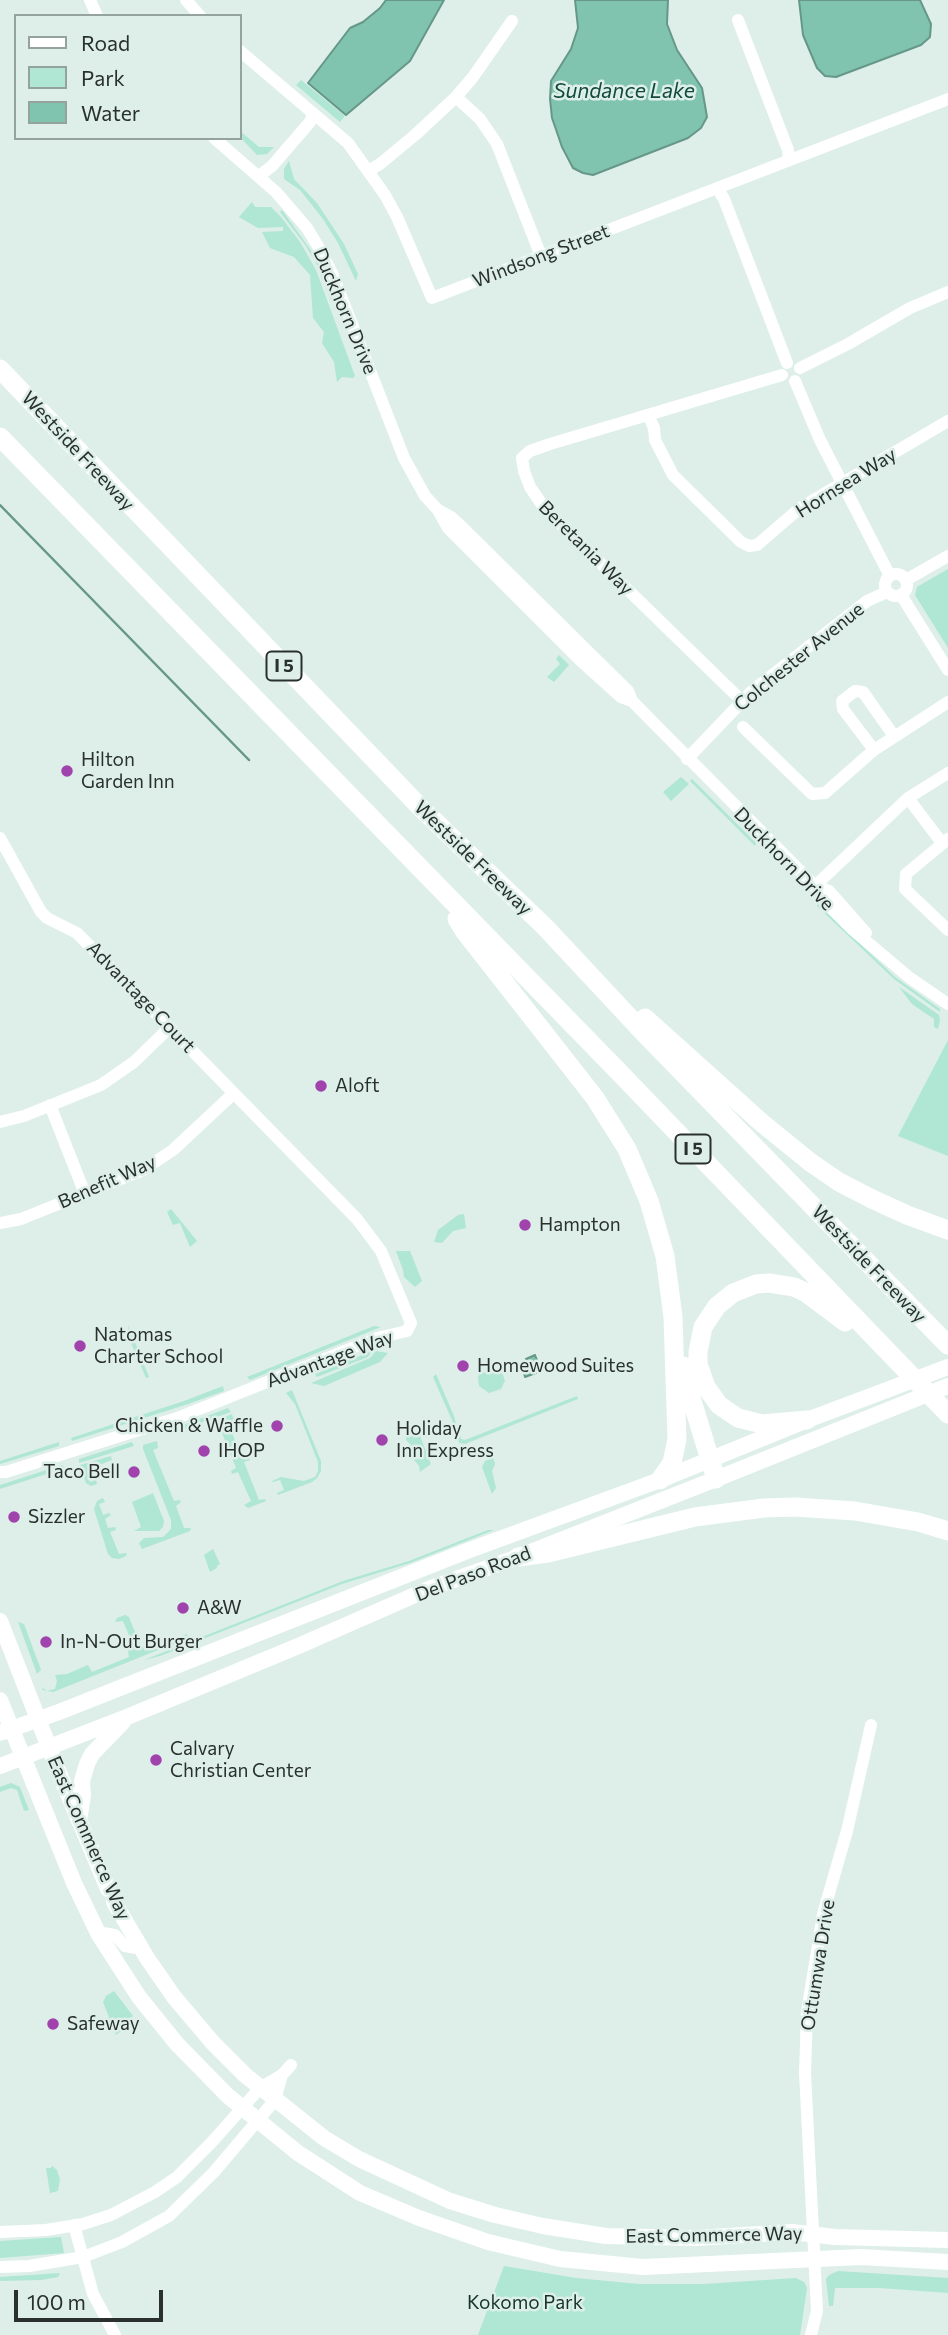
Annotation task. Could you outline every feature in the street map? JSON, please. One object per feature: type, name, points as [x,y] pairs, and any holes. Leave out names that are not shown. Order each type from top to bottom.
[{"type":"highway","name":"Westside Freeway","points":[[0,369],[420,807],[546,928],[644,1033],[948,1345]]},
{"type":"highway","name":"I 5","points":[[0,437],[948,1414]]},
{"type":"highway","points":[[436,885],[465,932],[595,1098],[640,1177],[665,1256],[673,1317],[688,1388],[713,1470]]},
{"type":"highway","points":[[546,928],[762,1123],[810,1162],[839,1182],[872,1199],[948,1230]]},
{"type":"highway","points":[[807,1420],[772,1424],[749,1422],[719,1405],[706,1387],[698,1364],[699,1339],[709,1316],[733,1293],[756,1284],[794,1287],[814,1298],[898,1363]]},
{"type":"highway","points":[[916,1312],[948,1338]]},
{"type":"highway","points":[[660,1480],[672,1463],[677,1438],[673,1317]]},
{"type":"highway","points":[[518,1557],[548,1553],[695,1517],[764,1508],[805,1507],[855,1511],[885,1515],[948,1531]]},
{"type":"main road","name":"Del Paso Road","points":[[0,1766],[127,1717],[431,1588],[518,1557],[713,1470],[807,1420],[948,1367]]},
{"type":"main road","name":"Del Paso Road","points":[[6,1731],[467,1551],[660,1480],[713,1470],[948,1386]]},
{"type":"main road","name":"East Commerce Way","points":[[0,1621],[79,1823],[111,1896],[142,1949],[194,2021],[245,2075],[324,2138],[359,2159],[450,2201],[543,2226],[606,2236],[696,2238],[792,2232],[835,2237],[948,2240]]},
{"type":"main road","name":"East Commerce Way","points":[[0,1700],[6,1731],[23,1758],[74,1883],[99,1935],[139,1997],[203,2071],[242,2108],[298,2153],[360,2193],[419,2218],[488,2242],[559,2259],[643,2267],[861,2257],[948,2262]]},
{"type":"main road","points":[[79,1823],[82,1781],[87,1764],[92,1754],[127,1717]]},
{"type":"street","points":[[186,0],[198,14]]},
{"type":"street","points":[[738,20],[788,150],[789,160]]},
{"type":"street","points":[[368,171],[415,135],[456,97],[512,21]]},
{"type":"street","name":"Windsong Street","points":[[242,53],[348,143],[397,216],[432,298],[948,99]]},
{"type":"street","points":[[456,97],[480,119],[497,144],[541,256]]},
{"type":"street","points":[[259,176],[272,166],[310,122],[313,113]]},
{"type":"street","name":"Duckhorn Drive","points":[[216,140],[259,176],[295,213],[319,248],[332,273],[404,458],[425,496],[438,510],[451,517],[628,691],[632,701],[687,759],[815,886],[829,891],[881,953],[910,978],[948,1004]]},
{"type":"street","points":[[717,188],[724,199],[790,369],[786,380],[795,381],[805,409],[890,576]]},
{"type":"street","name":"Beretania Way","points":[[742,701],[545,509],[535,496],[524,471],[522,458],[530,451],[570,437],[790,369],[848,344],[910,309],[948,292]]},
{"type":"street","name":"Hornsea Way","points":[[648,415],[654,428],[655,440],[673,475],[749,547],[757,545],[800,508],[948,421]]},
{"type":"street","points":[[906,580],[948,556]]},
{"type":"street","points":[[897,574],[906,580],[906,588],[901,595],[892,596],[887,592],[886,581],[890,576],[897,574]]},
{"type":"street","name":"Colchester Avenue","points":[[687,759],[742,701],[867,601],[887,592]]},
{"type":"street","points":[[901,595],[948,670]]},
{"type":"street","points":[[874,750],[842,709],[842,701],[855,691],[863,692],[894,736]]},
{"type":"street","points":[[743,727],[812,794],[825,793],[874,750],[948,702]]},
{"type":"street","points":[[815,886],[908,798],[948,773]]},
{"type":"street","points":[[908,798],[945,841],[906,874],[905,889],[948,930]]},
{"type":"street","name":"Advantage Court","points":[[0,838],[41,912],[47,918],[77,933],[234,1093]]},
{"type":"street","points":[[0,1122],[24,1116],[101,1086],[134,1062],[170,1027]]},
{"type":"street","name":"Benefit Way","points":[[0,1223],[21,1219],[143,1170],[173,1150],[234,1093]]},
{"type":"street","name":"Advantage Way","points":[[2,1473],[177,1418],[377,1338],[407,1331],[411,1318],[381,1251],[366,1230],[234,1093]]},
{"type":"street","points":[[50,1105],[86,1194]]},
{"type":"street","name":"Ottumwa Drive","points":[[811,2335],[817,2311],[805,2073],[807,2011],[823,1914],[847,1830],[871,1725]]},
{"type":"street","points":[[99,1935],[115,1935],[125,1945],[142,1949]]},
{"type":"street","points":[[0,2232],[46,2230],[74,2225],[111,2215],[155,2192],[177,2177],[260,2088],[286,2070],[275,2100],[214,2172],[169,2216],[122,2242],[83,2257],[29,2266],[0,2267]]},
{"type":"street","points":[[74,2225],[93,2294],[115,2335]]},
{"type":"green space","points":[[301,80],[345,116],[340,122],[296,85]]},
{"type":"green space","points":[[242,133],[259,147],[274,147],[267,154],[257,155],[242,139]]},
{"type":"green space","points":[[289,161],[294,179],[317,203],[344,244],[358,274],[356,281],[323,219],[300,190],[284,179],[284,169]]},
{"type":"green space","points":[[252,202],[255,207],[271,207],[300,242],[316,270],[355,376],[353,378],[342,377],[337,382],[334,362],[322,343],[324,332],[313,318],[310,275],[294,257],[270,248],[262,232],[283,231],[283,227],[258,228],[239,217]]},
{"type":"green space","points":[[282,210],[315,256],[335,303],[332,303],[316,263],[280,212]]},
{"type":"green space","points":[[948,569],[948,648],[915,595],[917,587]]},
{"type":"green space","points":[[559,655],[569,665],[554,682],[547,677],[560,664],[556,659]]},
{"type":"green space","points":[[681,777],[689,784],[671,801],[663,792]]},
{"type":"green space","points":[[692,779],[756,843],[755,846],[690,781]]},
{"type":"green space","points":[[818,904],[895,977],[940,1009],[940,1012],[894,979],[817,906]]},
{"type":"green space","points":[[899,987],[939,1015],[938,1029],[934,1027],[934,1019],[912,1004]]},
{"type":"green space","points":[[948,1040],[948,1156],[898,1136]]},
{"type":"green space","points":[[171,1209],[197,1241],[190,1247],[180,1223],[173,1225],[167,1212]]},
{"type":"green space","points":[[464,1214],[466,1228],[453,1231],[442,1243],[434,1242],[438,1230],[458,1215]]},
{"type":"green space","points":[[396,1251],[410,1251],[422,1281],[415,1287],[404,1277]]},
{"type":"green space","points":[[128,1325],[149,1377],[146,1378],[129,1338]]},
{"type":"green space","points":[[374,1326],[381,1327],[250,1380],[247,1377]]},
{"type":"green space","points":[[372,1351],[368,1357],[317,1377],[315,1374]]},
{"type":"green space","points":[[376,1351],[388,1353],[380,1362],[324,1386],[311,1383],[370,1358]]},
{"type":"green space","points":[[495,1367],[502,1372],[505,1381],[501,1389],[489,1393],[479,1386],[479,1373],[488,1372]]},
{"type":"green space","points":[[436,1374],[454,1416],[457,1427],[433,1377]]},
{"type":"green space","points":[[223,1386],[224,1391],[72,1441],[71,1438]]},
{"type":"green space","points":[[292,1390],[321,1461],[321,1471],[312,1482],[278,1495],[277,1493],[284,1490],[280,1480],[272,1481],[281,1477],[304,1481],[315,1477],[318,1471],[318,1462],[295,1404],[286,1393]]},
{"type":"green space","points":[[577,1396],[578,1399],[465,1444],[459,1443],[455,1431],[459,1429],[461,1439],[465,1440]]},
{"type":"green space","points":[[228,1408],[231,1412],[167,1435],[168,1431]]},
{"type":"green space","points":[[232,1414],[234,1421],[229,1425],[242,1459],[249,1456],[250,1460],[244,1462],[259,1500],[266,1501],[248,1508],[244,1505],[251,1501],[238,1472],[232,1474],[231,1471],[236,1468],[217,1420]]},
{"type":"green space","points":[[418,1431],[431,1464],[420,1472],[411,1445],[406,1440],[406,1436]]},
{"type":"green space","points":[[157,1441],[158,1448],[153,1450],[174,1501],[181,1502],[176,1506],[184,1528],[191,1528],[190,1531],[142,1549],[139,1543],[144,1538],[163,1537],[171,1529],[171,1520],[143,1449],[143,1445]]},
{"type":"green space","points":[[59,1442],[59,1446],[0,1464],[0,1461]]},
{"type":"green space","points":[[132,1442],[134,1446],[79,1463],[79,1459]]},
{"type":"green space","points":[[111,1456],[112,1460],[87,1470],[90,1482],[96,1480],[97,1484],[91,1486],[86,1483],[80,1465]]},
{"type":"green space","points":[[493,1457],[495,1464],[492,1471],[496,1488],[492,1494],[482,1467],[485,1461]]},
{"type":"green space","points":[[62,1465],[65,1468],[0,1489],[0,1485]]},
{"type":"green space","points":[[153,1493],[164,1521],[163,1527],[159,1531],[134,1531],[141,1527],[132,1502]]},
{"type":"green space","points":[[103,1498],[105,1502],[99,1504],[103,1515],[111,1515],[105,1519],[108,1528],[115,1527],[116,1530],[110,1532],[119,1554],[127,1553],[119,1559],[108,1554],[94,1509],[97,1501]]},
{"type":"green space","points":[[494,1530],[410,1563],[342,1584],[144,1660],[343,1581],[409,1561]]},
{"type":"green space","points":[[213,1549],[220,1564],[210,1572],[204,1555]]},
{"type":"green space","points":[[125,1615],[129,1617],[140,1645],[144,1648],[151,1649],[187,1634],[188,1638],[53,1692],[47,1691],[55,1689],[55,1675],[67,1674],[88,1665],[92,1672],[129,1657],[128,1651],[134,1647],[123,1621],[115,1622],[117,1618]]},
{"type":"green space","points":[[18,1622],[24,1624],[37,1659],[41,1670],[37,1674]]},
{"type":"green space","points":[[11,1783],[20,1787],[29,1810],[24,1811],[17,1790],[11,1788],[0,1792],[0,1787]]},
{"type":"green space","points":[[114,1991],[133,2016],[126,2022],[128,2026],[116,2035],[103,2002],[106,1996]]},
{"type":"green space","points":[[52,2166],[57,2170],[60,2179],[58,2191],[50,2193],[46,2168]]},
{"type":"green space","points":[[61,2237],[64,2253],[0,2258],[0,2241]]},
{"type":"green space","name":"Kokomo Park","points":[[504,2266],[576,2278],[639,2284],[704,2284],[796,2278],[804,2282],[807,2288],[800,2335],[478,2335]]},
{"type":"green space","points":[[838,2271],[948,2278],[948,2293],[835,2288],[833,2306],[829,2306],[826,2279]]},
{"type":"green space","points":[[60,2273],[58,2277],[41,2280],[0,2281],[0,2277]]},
{"type":"water","points":[[386,0],[444,0],[410,61],[346,115],[308,83],[350,28],[363,22]]},
{"type":"water","name":"Sundance Lake","points":[[575,0],[668,0],[667,24],[677,50],[702,88],[707,117],[701,128],[688,138],[593,175],[573,168],[552,118],[550,99],[551,81],[571,49],[578,28]]},
{"type":"water","points":[[799,0],[920,0],[931,24],[930,37],[921,45],[836,77],[825,76],[817,68],[803,35]]},
{"type":"water","points":[[535,1355],[541,1371],[525,1377],[526,1359]]},
{"type":"waterway","points":[[0,505],[249,760]]},
{"type":"place","name":"Hilton Garden Inn","points":[[67,771]]},
{"type":"place","name":"Aloft","points":[[321,1086]]},
{"type":"place","name":"Hampton","points":[[525,1225]]},
{"type":"place","name":"Natomas Charter School","points":[[80,1346]]},
{"type":"place","name":"Homewood Suites","points":[[463,1366]]},
{"type":"place","name":"Chicken & Waffle","points":[[277,1426]]},
{"type":"place","name":"Holiday Inn Express","points":[[382,1440]]},
{"type":"place","name":"IHOP","points":[[204,1451]]},
{"type":"place","name":"Taco Bell","points":[[134,1472]]},
{"type":"place","name":"Sizzler","points":[[14,1517]]},
{"type":"place","name":"A&W","points":[[183,1608]]},
{"type":"place","name":"In-N-Out Burger","points":[[46,1642]]},
{"type":"place","name":"Calvary Christian Center","points":[[156,1760]]},
{"type":"place","name":"Safeway","points":[[53,2024]]}]
